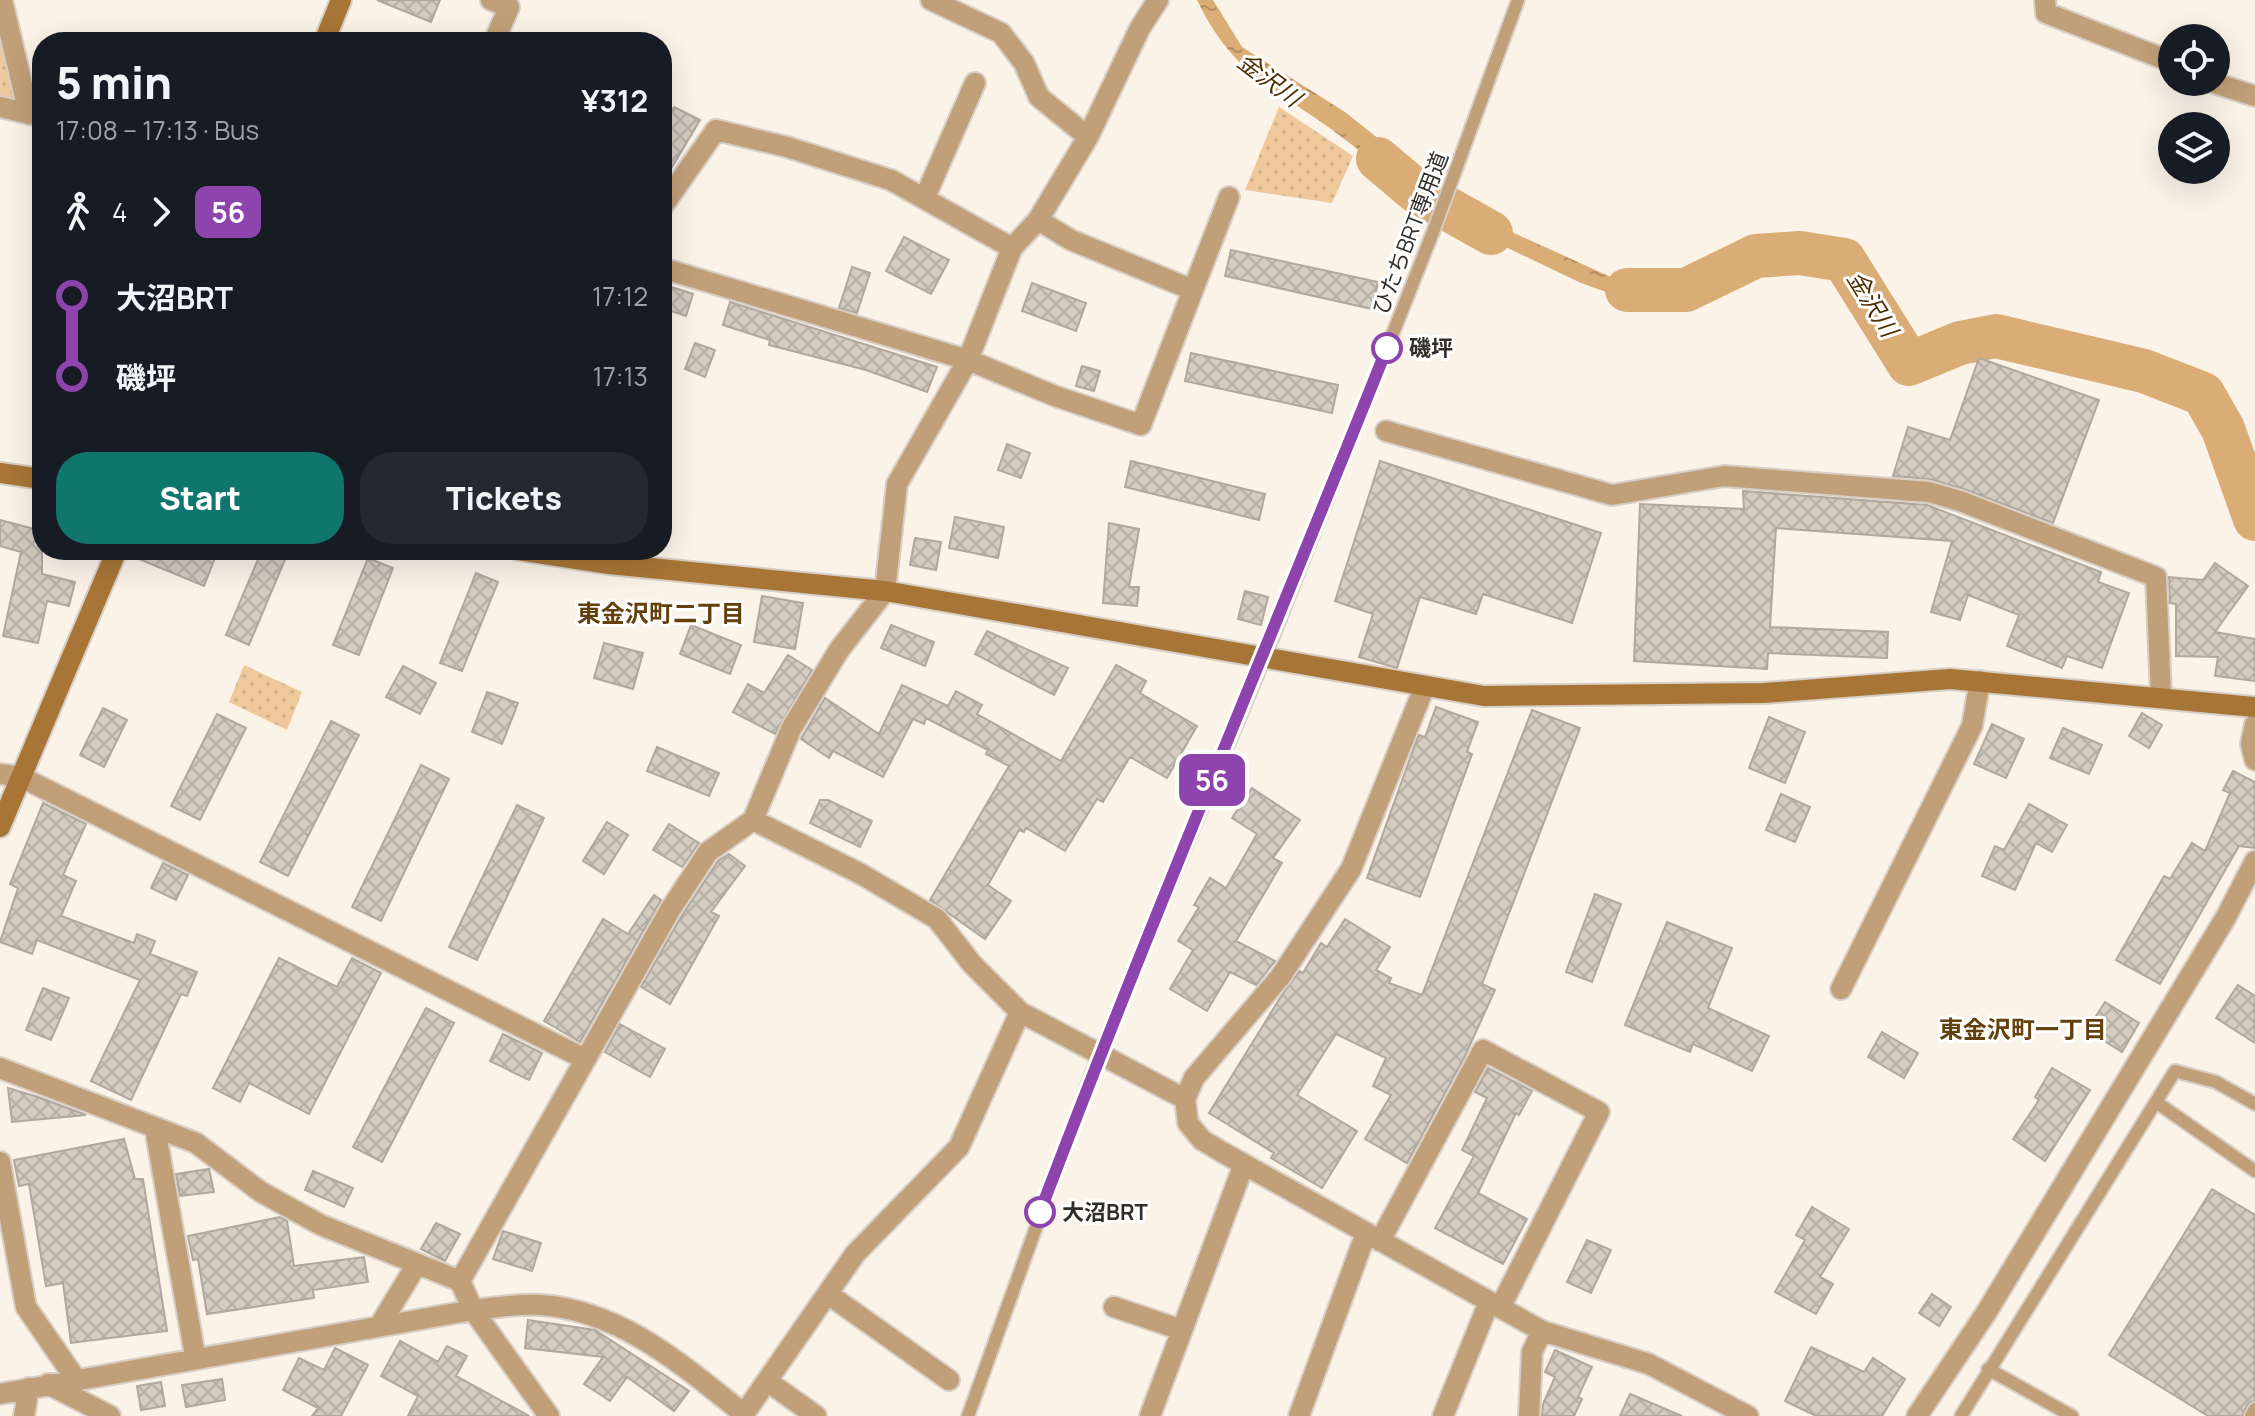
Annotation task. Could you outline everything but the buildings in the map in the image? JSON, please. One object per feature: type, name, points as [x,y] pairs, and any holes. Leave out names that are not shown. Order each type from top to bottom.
[{"type":"street","points":[[2,0],[32,101]]},
{"type":"street","points":[[328,32],[341,0]]},
{"type":"street","points":[[491,0],[509,7],[498,32]]},
{"type":"street","points":[[931,0],[1001,33],[1024,63],[1039,97],[1088,137]]},
{"type":"street","points":[[460,1281],[670,910],[708,852],[753,820],[791,729],[839,650],[885,591],[897,484],[968,360],[1012,248],[1038,220],[1088,137],[1140,28],[1158,0]]},
{"type":"street","points":[[2045,0],[2046,13],[2158,57]]},
{"type":"street","points":[[925,197],[975,83]]},
{"type":"street","points":[[2230,88],[2255,96]]},
{"type":"street","points":[[0,107],[32,114]]},
{"type":"street","points":[[672,193],[716,130],[891,180],[1012,248]]},
{"type":"street","points":[[672,271],[968,360],[1055,396],[1141,425],[1229,197]]},
{"type":"street","points":[[1038,220],[1071,240],[1193,290]]},
{"type":"street","points":[[1386,431],[1612,495],[1724,476],[1929,492],[1960,501],[2156,577],[2161,696]]},
{"type":"street","points":[[0,473],[32,478]]},
{"type":"street","points":[[0,827],[113,560]]},
{"type":"street","points":[[583,560],[885,591],[1424,688],[1484,696],[1749,694],[1950,679],[2255,707]]},
{"type":"street","points":[[1841,989],[1972,726],[1980,681]]},
{"type":"street","points":[[1424,688],[1351,869],[1281,976],[1194,1078],[1185,1099],[1188,1123],[1202,1140],[1542,1331],[1649,1364],[1748,1416]]},
{"type":"street","points":[[2255,724],[2251,744],[2255,760]]},
{"type":"street","points":[[0,774],[21,777],[585,1059]]},
{"type":"street","points":[[753,820],[861,874],[937,919],[972,964],[1020,1012],[1185,1099]]},
{"type":"street","points":[[1917,1416],[2002,1287],[2226,917],[2255,861]]},
{"type":"street","points":[[0,1394],[195,1356],[380,1325],[473,1310],[540,1305],[593,1314],[658,1346],[744,1415],[855,1254],[959,1147],[1020,1012]]},
{"type":"street","points":[[1299,1416],[1373,1237],[1483,1050],[1599,1112],[1494,1305],[1443,1416]]},
{"type":"street","points":[[0,1068],[196,1143],[261,1192],[321,1225],[460,1281],[473,1310],[549,1416]]},
{"type":"street","points":[[155,1128],[195,1356]]},
{"type":"street","points":[[0,1162],[26,1307],[75,1378]]},
{"type":"street","points":[[1150,1416],[1244,1164]]},
{"type":"street","points":[[380,1325],[417,1264]]},
{"type":"street","points":[[828,1294],[949,1380]]},
{"type":"street","points":[[1114,1307],[1182,1330]]},
{"type":"street","points":[[1529,1416],[1532,1352],[1542,1331]]},
{"type":"street","points":[[767,1381],[816,1416]]},
{"type":"street","points":[[24,1416],[39,1386]]},
{"type":"street","points":[[39,1386],[110,1416]]},
{"type":"lane","name":"ひたちBRT専用道","points":[[968,1416],[1099,1055],[1263,659],[1433,232],[1518,0]]},
{"type":"lane","points":[[1961,1416],[2175,1071],[2216,1082],[2255,1104]]},
{"type":"lane","points":[[2156,1102],[2255,1171]]},
{"type":"lane","points":[[1988,1369],[2072,1416]]},
{"type":"lane","points":[[2251,1416],[2255,1409]]},
{"type":"shaded area","points":[[0,26],[19,101],[0,96]]},
{"type":"shaded area","points":[[1279,107],[1353,156],[1332,203],[1245,190]]},
{"type":"shaded area","points":[[244,665],[302,692],[287,730],[229,702]]},
{"type":"water","points":[[1197,0],[1213,0],[1242,47],[1345,112],[1429,179],[1425,205],[1353,146],[1243,65],[1212,27]]},
{"type":"water","points":[[1448,203],[1624,283],[1686,283],[1686,297],[1620,297],[1581,283],[1443,217]]},
{"type":"waterway","name":"金沢川","points":[[1378,159],[1416,191],[1491,233]]},
{"type":"waterway","name":"金沢川","points":[[1627,290],[1686,290],[1756,256],[1800,253],[1844,260],[1909,364],[1960,343],[1996,336],[2144,371],[2203,394],[2223,429],[2255,519]]},
{"type":"bus line","name":"56","points":[[1040,1212],[1106,1039],[1272,639],[1387,348]]},
{"type":"place","name":"磯坪","points":[[1387,348]]},
{"type":"place","name":"大沼BRT","points":[[1040,1212]]},
{"type":"district","name":"東金沢町二丁目","points":[[661,614]]},
{"type":"district","name":"東金沢町一丁目","points":[[2023,1030]]}]
